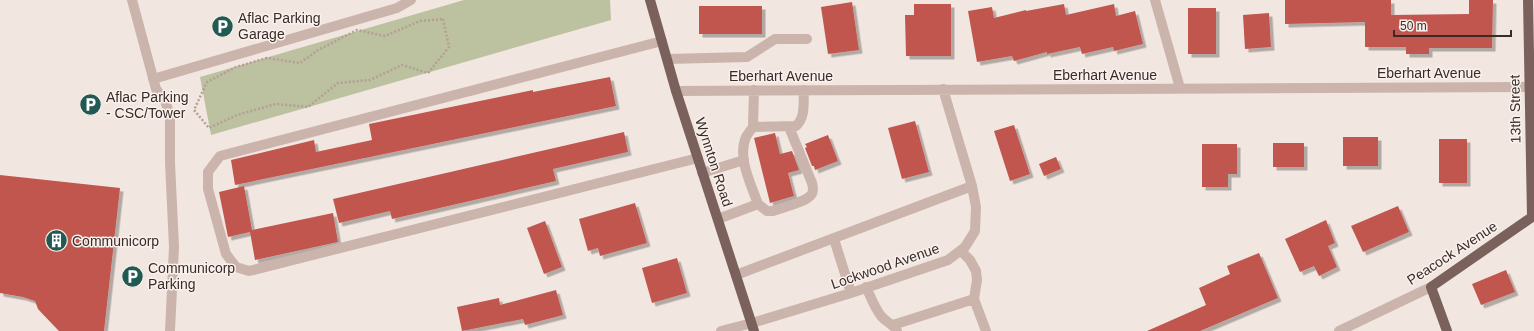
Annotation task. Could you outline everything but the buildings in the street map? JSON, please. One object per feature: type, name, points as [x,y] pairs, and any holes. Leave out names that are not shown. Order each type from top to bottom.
[{"type":"main road","name":"Wynnton Road","points":[[650,0],[676,91],[753,327]]},
{"type":"main road","name":"13th Street","points":[[1528,0],[1533,217]]},
{"type":"main road","name":"Peacock Avenue","points":[[1431,287],[1533,217]]},
{"type":"main road","points":[[1431,287],[1447,331]]},
{"type":"street","points":[[132,0],[156,89],[166,101],[170,115],[170,163],[174,247],[170,331]]},
{"type":"street","points":[[153,78],[397,8],[411,0]]},
{"type":"street","points":[[1155,0],[1180,88]]},
{"type":"street","points":[[667,59],[747,57],[775,39],[807,39]]},
{"type":"street","points":[[662,41],[220,156],[208,172],[208,189],[226,254],[236,267],[249,271],[698,158]]},
{"type":"street","name":"Eberhart Avenue","points":[[676,91],[1531,87]]},
{"type":"street","name":"Lockwood Avenue","points":[[721,331],[753,327],[948,260],[965,247],[975,231],[976,208],[972,186],[943,89]]},
{"type":"street","points":[[754,90],[753,127],[746,138],[743,153],[758,204],[767,210],[773,211],[806,199],[812,195],[814,188],[789,127]]},
{"type":"street","points":[[753,127],[796,126],[803,117],[804,90]]},
{"type":"street","points":[[702,173],[744,160]]},
{"type":"street","points":[[736,275],[972,186]]},
{"type":"street","points":[[718,219],[758,204]]},
{"type":"street","points":[[834,239],[851,293]]},
{"type":"street","points":[[961,251],[970,260],[976,271],[977,280],[974,299],[986,331]]},
{"type":"street","points":[[866,287],[874,307],[895,328],[974,299]]},
{"type":"street","name":"Peacock Avenue","points":[[1339,331],[1431,287]]},
{"type":"path","points":[[443,19],[450,47],[428,73],[402,65],[370,80],[338,83],[308,107],[276,104],[237,115],[210,128],[194,110],[207,82],[236,67],[267,58],[300,63],[318,50],[357,30],[385,36],[420,21],[443,19]]},
{"type":"green space","points":[[464,0],[610,0],[611,20],[211,135],[200,77]]},
{"type":"place","name":"Aflac Parking Garage","points":[[222,26]]},
{"type":"place","name":"Aflac Parking - CSC/Tower","points":[[91,105]]},
{"type":"place","name":"Communicorp","points":[[57,241]]},
{"type":"place","name":"Communicorp Parking","points":[[133,276]]}]
